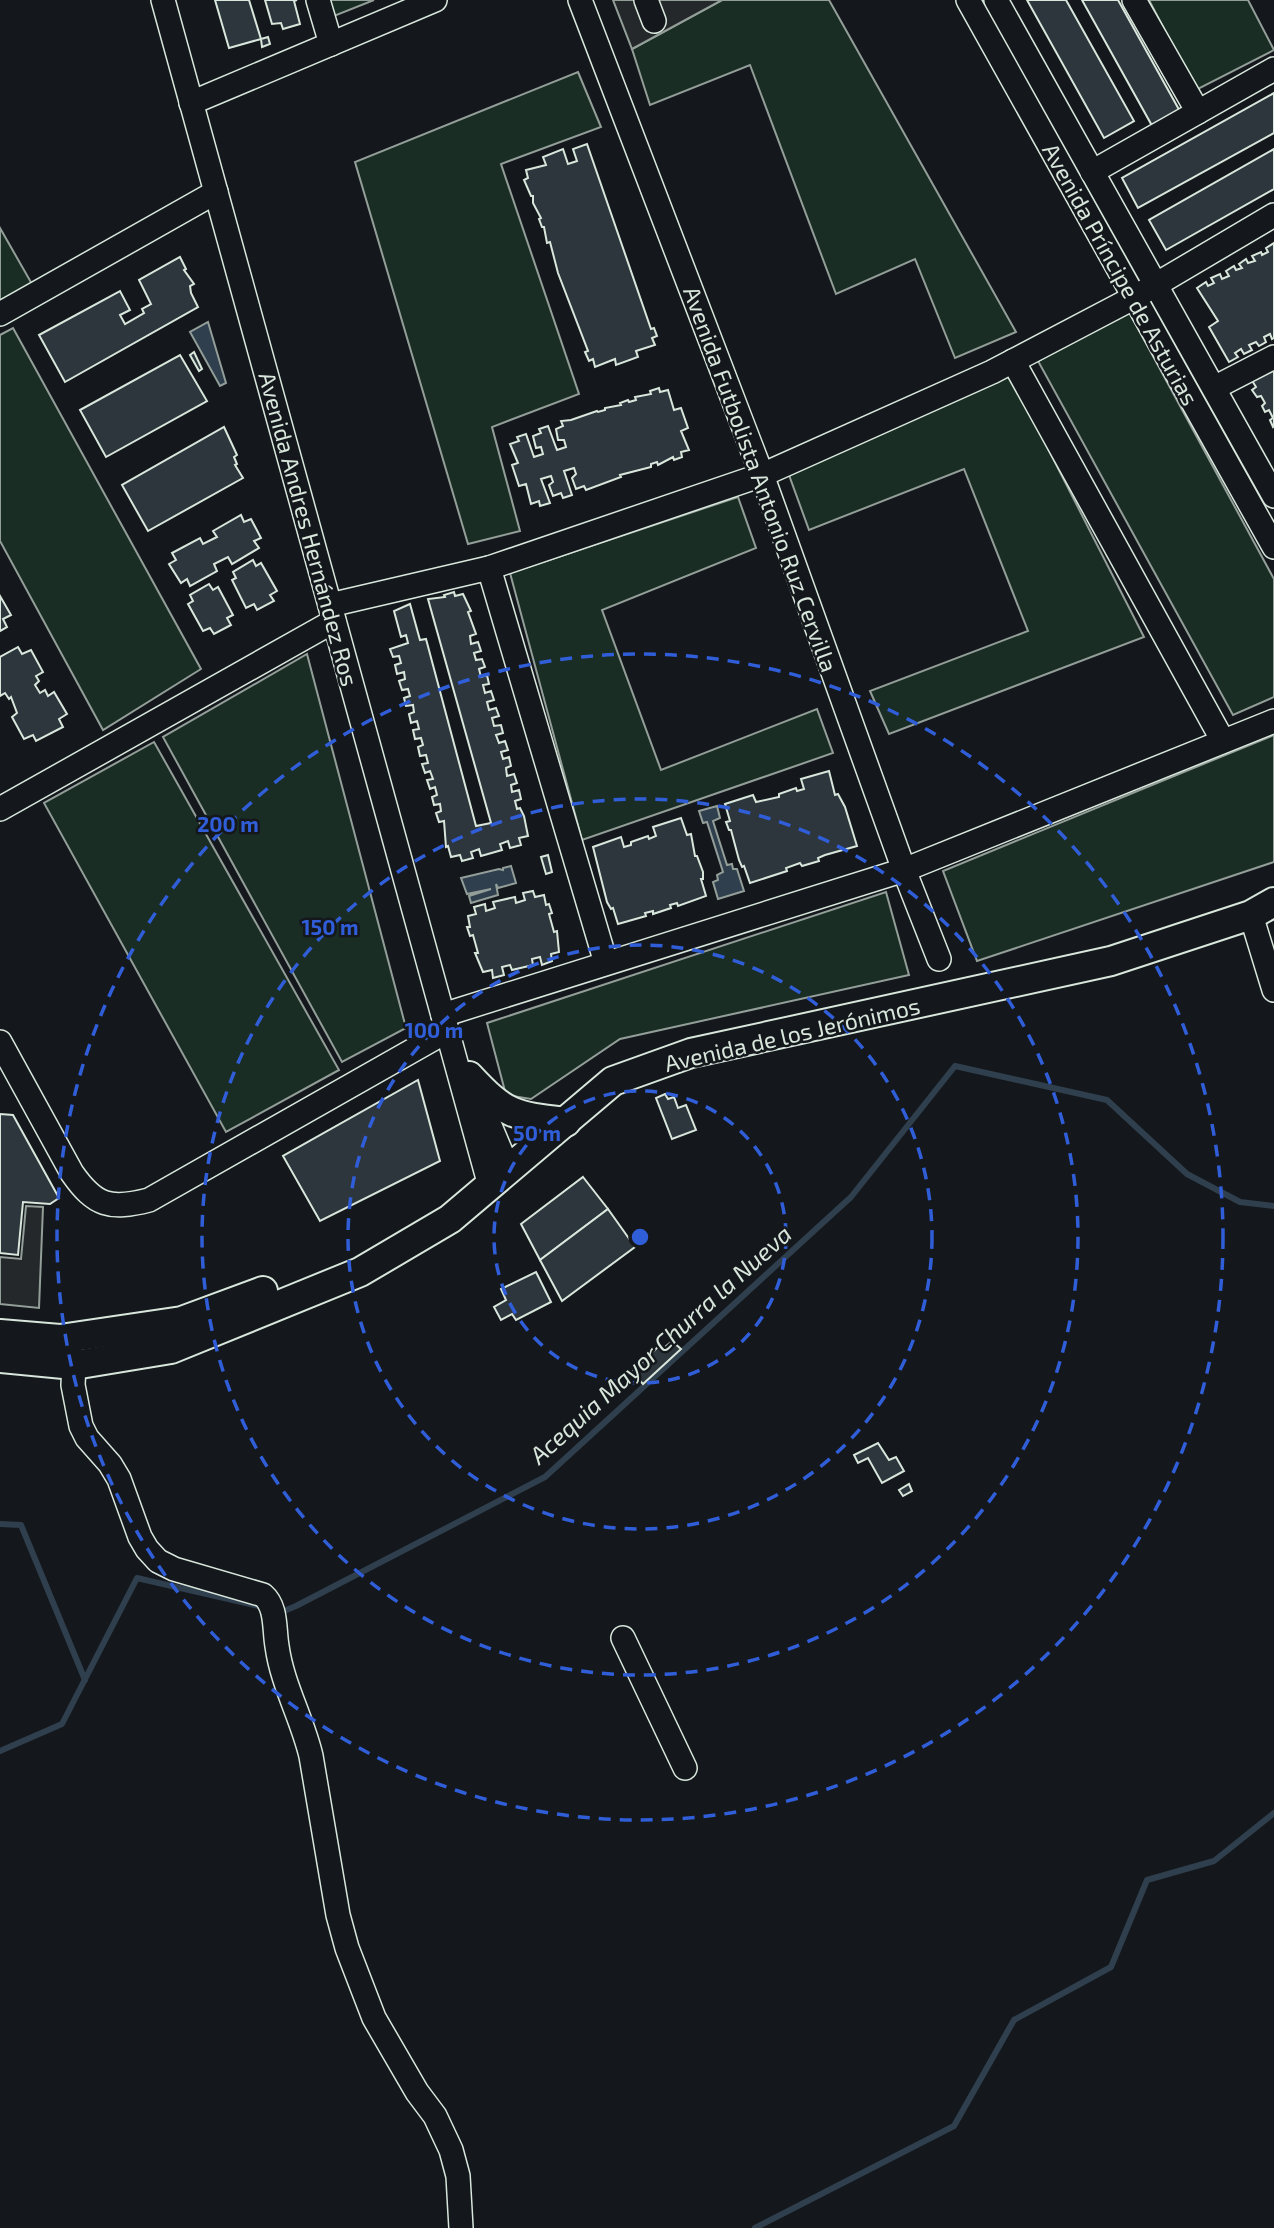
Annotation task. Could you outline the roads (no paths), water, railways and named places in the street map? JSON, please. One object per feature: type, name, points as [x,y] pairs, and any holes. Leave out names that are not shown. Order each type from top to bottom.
[{"type":"main road","name":"Avenida de los Jerónimos","points":[[0,1357],[74,1365],[171,1349],[360,1272],[450,1219],[613,1081],[691,1053],[1111,961],[1262,909]]},
{"type":"main road","points":[[461,1067],[492,1101],[506,1110],[526,1117],[566,1122]]},
{"type":"main road","points":[[0,1334],[60,1339],[182,1321],[436,1227]]},
{"type":"street","name":"Avenida Andres Hernández Ros","points":[[163,0],[445,1023],[499,1178]]},
{"type":"street","points":[[318,0],[331,44]]},
{"type":"street","points":[[191,103],[435,0]]},
{"type":"street","name":"Avenida Futbolista Antonio Ruz Cervilla","points":[[580,0],[762,475],[904,870],[939,959]]},
{"type":"street","name":"Avenida Príncipe de Asturias","points":[[968,0],[1274,547]]},
{"type":"street","name":"Avenida Príncipe de Asturias","points":[[996,0],[1274,496]]},
{"type":"street","points":[[1134,0],[1198,112]]},
{"type":"street","points":[[1092,172],[1274,69]]},
{"type":"street","points":[[0,314],[216,192]]},
{"type":"street","points":[[0,808],[332,613],[489,568],[762,475],[1013,361],[1135,297],[1274,215]]},
{"type":"street","points":[[1214,388],[1274,357]]},
{"type":"street","points":[[1013,361],[1223,741]]},
{"type":"street","points":[[489,568],[606,963]]},
{"type":"street","points":[[0,1042],[84,1190],[102,1202],[124,1207],[149,1200],[445,1023],[606,963],[904,870],[1274,721]]},
{"type":"street","points":[[1262,909],[1274,990]]},
{"type":"street","points":[[60,1339],[74,1365],[73,1385],[81,1426],[119,1479],[146,1549],[158,1561],[174,1569],[263,1595],[273,1611],[280,1665],[305,1732],[314,1767],[330,1874],[347,1948],[374,2018],[417,2092],[435,2116],[451,2150],[458,2176],[461,2228]]},
{"type":"street","points":[[623,1638],[685,1768]]},
{"type":"water","points":[[208,322],[226,383],[220,386],[190,332]]},
{"type":"water","points":[[717,806],[720,818],[713,821],[727,865],[732,864],[733,869],[737,869],[744,891],[718,899],[713,882],[718,880],[717,875],[723,872],[707,822],[703,823],[699,811]]},
{"type":"water","points":[[511,866],[516,883],[498,888],[496,884],[498,895],[471,903],[469,896],[491,889],[467,894],[461,878]]},
{"type":"waterway","name":"Acequia Mayor Churra la Nueva","points":[[277,1610],[284,1611],[296,1606],[545,1477],[851,1197],[955,1066],[1107,1100],[1187,1174],[1240,1202],[1274,1206]]},
{"type":"waterway","points":[[0,1524],[21,1525],[85,1680]]},
{"type":"waterway","name":"Acequia Mayor Churra la Nueva","points":[[0,1751],[62,1724],[137,1578],[267,1608]]},
{"type":"waterway","points":[[755,2228],[954,2126],[1014,2020],[1111,1967],[1147,1880],[1214,1861],[1274,1813]]}]
